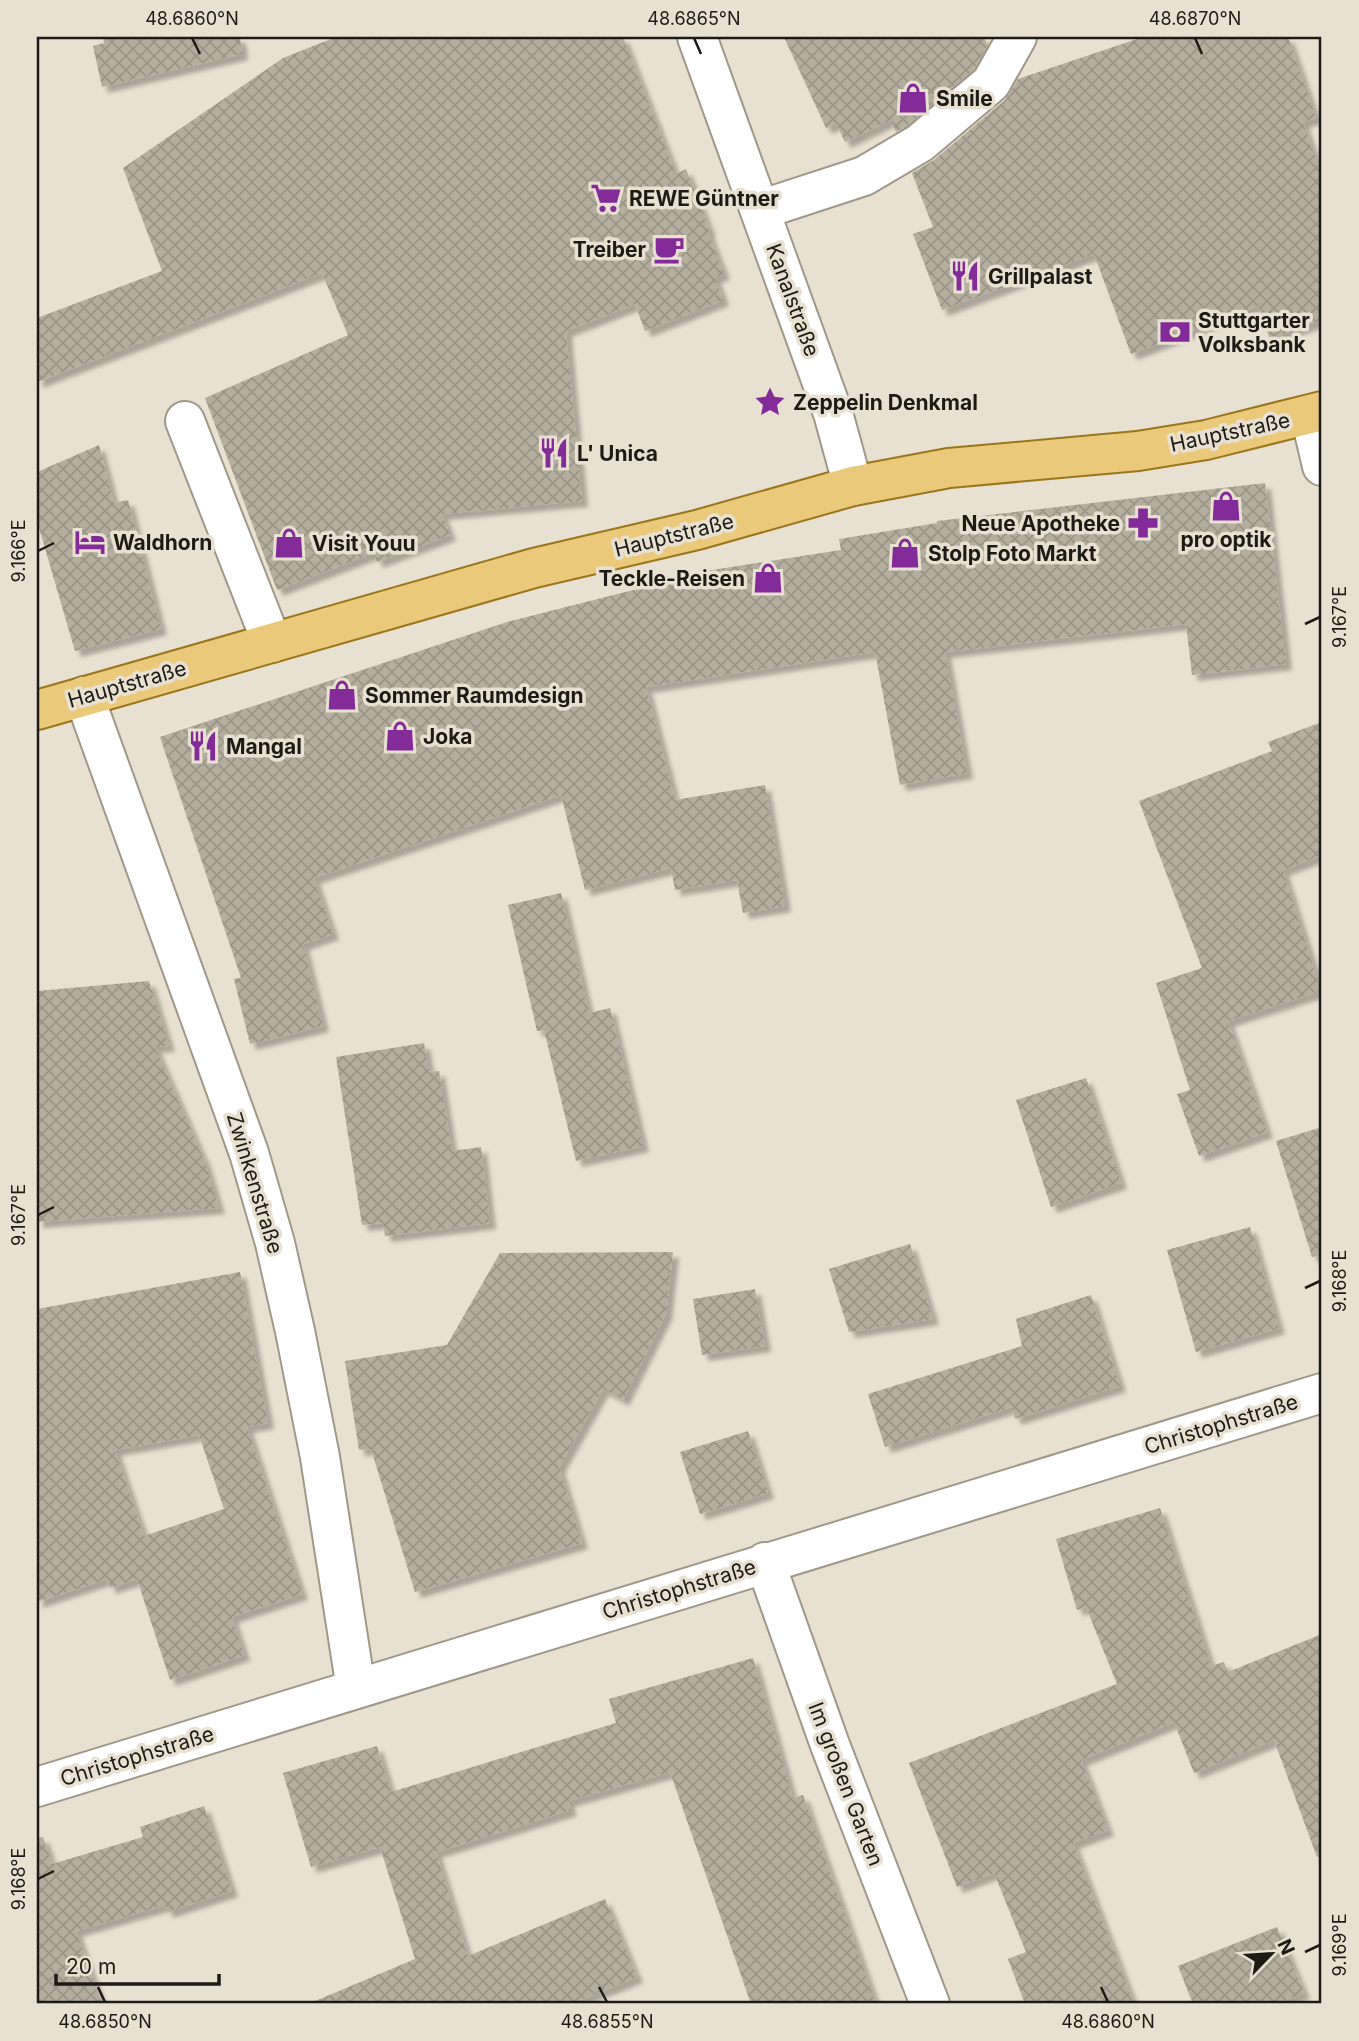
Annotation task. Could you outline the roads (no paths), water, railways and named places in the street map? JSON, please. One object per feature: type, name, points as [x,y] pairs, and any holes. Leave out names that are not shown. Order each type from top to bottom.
[{"type":"main road","name":"Hauptstraße","points":[[39,701],[84,696],[534,568],[697,530],[853,486],[949,468],[1138,451],[1192,442],[1316,413]]},
{"type":"street","name":"Kanalstraße","points":[[697,37],[833,413],[853,486]]},
{"type":"street","points":[[760,209],[864,176],[920,143],[991,83],[1017,37]]},
{"type":"street","points":[[1316,413],[1322,466]]},
{"type":"street","points":[[185,421],[272,643]]},
{"type":"street","name":"Zwinkenstraße","points":[[84,696],[248,1153],[275,1243],[320,1457],[356,1689]]},
{"type":"street","name":"Christophstraße","points":[[37,1787],[1322,1393]]},
{"type":"street","name":"Im großen Garten","points":[[765,1562],[830,1745],[930,2004]]},
{"type":"place","name":"Smile","points":[[913,98]]},
{"type":"place","name":"REWE Güntner","points":[[606,198]]},
{"type":"place","name":"Treiber","points":[[669,249]]},
{"type":"place","name":"Grillpalast","points":[[965,276]]},
{"type":"place","name":"Stuttgarter Volksbank","points":[[1175,332]]},
{"type":"place","name":"Zeppelin Denkmal","points":[[770,402]]},
{"type":"place","name":"L' Unica","points":[[554,453]]},
{"type":"place","name":"pro optik","points":[[1226,506]]},
{"type":"place","name":"Neue Apotheke","points":[[1143,523]]},
{"type":"place","name":"Waldhorn","points":[[90,542]]},
{"type":"place","name":"Visit Youu","points":[[289,543]]},
{"type":"place","name":"Stolp Foto Markt","points":[[905,553]]},
{"type":"place","name":"Teckle-Reisen","points":[[768,578]]},
{"type":"place","name":"Sommer Raumdesign","points":[[342,695]]},
{"type":"place","name":"Joka","points":[[400,736]]},
{"type":"place","name":"Mangal","points":[[203,746]]}]
